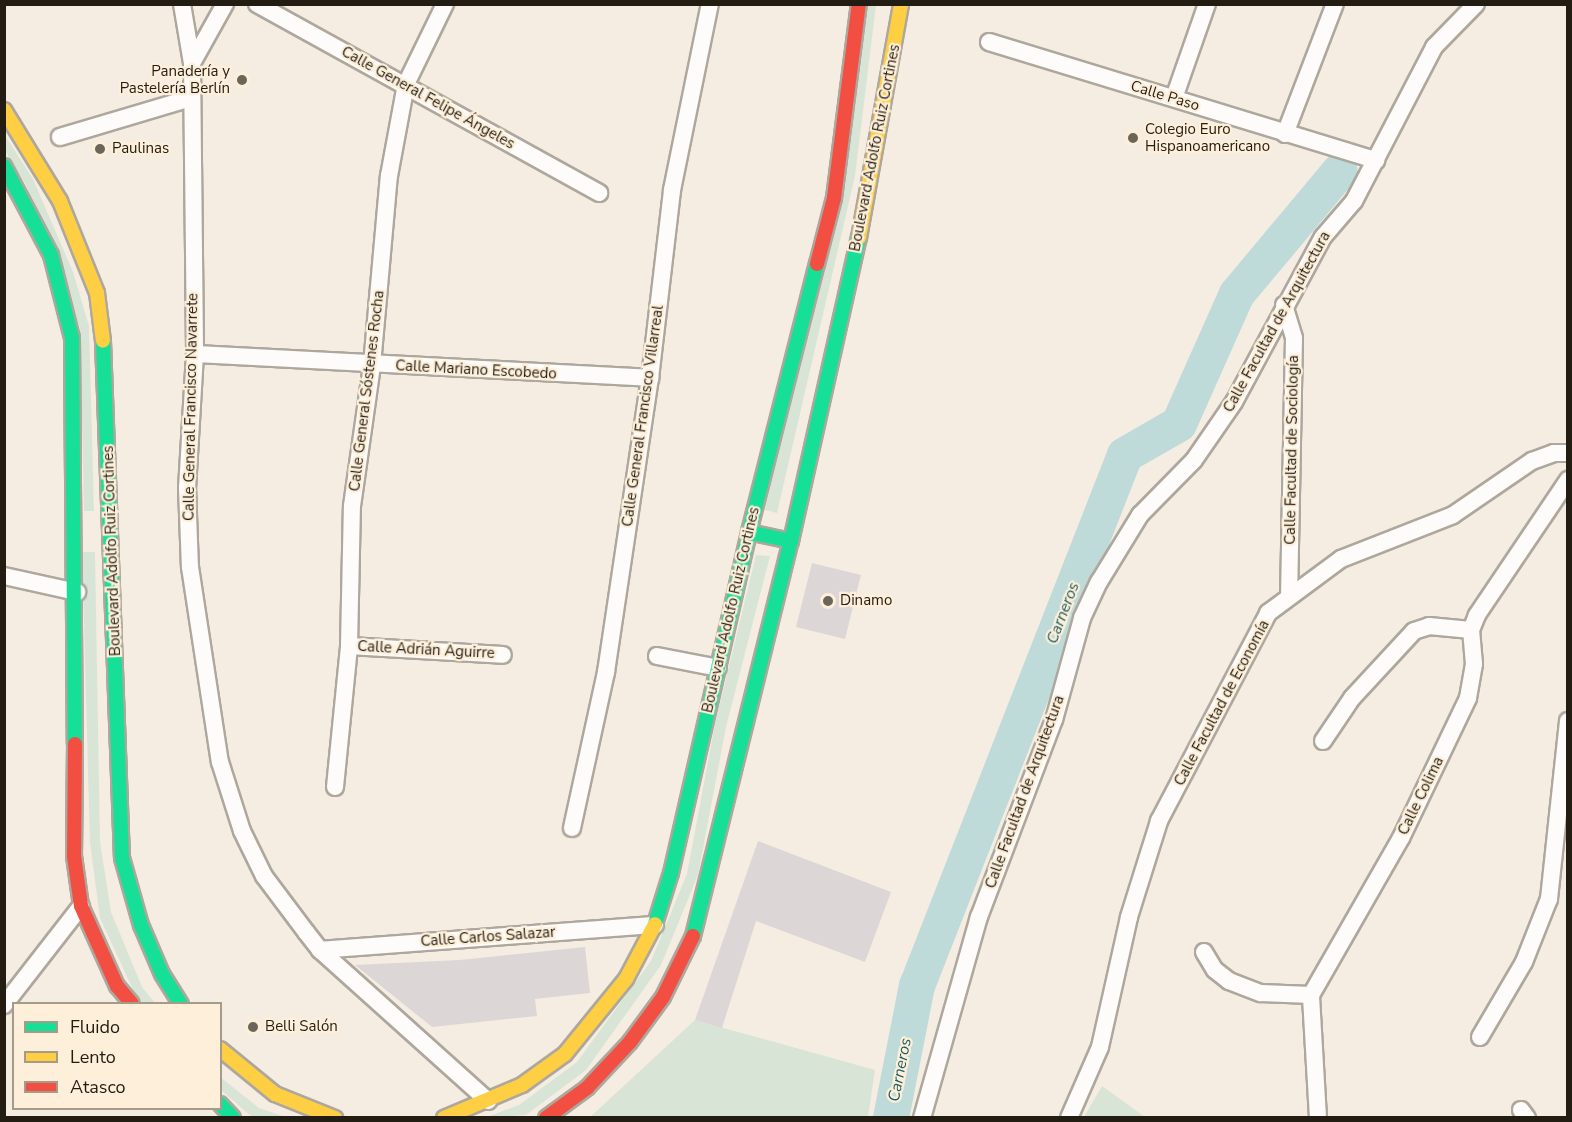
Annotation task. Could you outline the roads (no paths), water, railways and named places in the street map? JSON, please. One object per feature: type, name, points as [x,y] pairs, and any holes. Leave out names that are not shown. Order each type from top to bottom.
[{"type":"main road","name":"Boulevard Adolfo Ruiz Cortines","points":[[444,1118],[522,1085],[565,1054],[626,979],[655,925],[671,873],[749,532],[834,198],[859,4]]},
{"type":"main road","name":"Boulevard Adolfo Ruiz Cortines","points":[[546,1118],[587,1088],[630,1042],[663,997],[693,937],[791,541],[868,199],[901,4]]},
{"type":"main road","name":"Boulevard Adolfo Ruiz Cortines","points":[[4,110],[60,201],[97,293],[103,332],[94,539],[77,592],[74,856],[81,906],[117,986],[130,1002]]},
{"type":"main road","name":"Boulevard Adolfo Ruiz Cortines","points":[[7,176],[51,255],[72,338],[94,539],[122,858],[141,925],[162,974],[180,1002]]},
{"type":"main road","points":[[749,532],[791,541]]},
{"type":"main road","points":[[222,1051],[275,1094],[335,1118]]},
{"type":"main road","points":[[222,1106],[233,1118]]},
{"type":"street","name":"Calle General Francisco Navarrete","points":[[182,4],[192,63],[195,354],[187,487],[190,567],[220,762],[242,831],[264,876],[320,950],[488,1101]]},
{"type":"street","points":[[192,63],[225,4]]},
{"type":"street","name":"Calle General Felipe Ángeles","points":[[256,4],[406,84],[599,193]]},
{"type":"street","name":"Calle General Sóstenes Rocha","points":[[335,787],[350,646],[352,506],[372,365],[389,176],[406,84],[446,4]]},
{"type":"street","name":"Calle General Francisco Villarreal","points":[[572,828],[606,672],[650,378],[672,190],[710,4]]},
{"type":"street","points":[[1174,98],[1208,4]]},
{"type":"street","points":[[1285,134],[1335,4]]},
{"type":"street","name":"Calle Facultad de Arquitectura","points":[[922,1118],[979,917],[1054,720],[1082,618],[1099,582],[1140,515],[1194,460],[1234,402],[1284,305],[1323,237],[1354,201],[1370,158],[1434,47],[1476,4]]},
{"type":"street","name":"Calle Paso","points":[[989,42],[1370,158]]},
{"type":"street","points":[[60,137],[191,98]]},
{"type":"street","name":"Calle Facultad de Sociología","points":[[1284,305],[1294,338],[1289,596]]},
{"type":"street","name":"Calle Mariano Escobedo","points":[[195,354],[650,378]]},
{"type":"street","name":"Calle Facultad de Economía","points":[[1070,1118],[1100,1047],[1130,917],[1160,821],[1256,632],[1268,613],[1341,559],[1453,515],[1532,461],[1568,453]]},
{"type":"street","points":[[1323,741],[1352,698],[1414,631],[1429,626],[1471,630],[1477,615],[1567,486]]},
{"type":"street","points":[[4,576],[77,592]]},
{"type":"street","name":"Calle Colima","points":[[1311,995],[1401,838],[1468,698],[1474,664],[1471,630]]},
{"type":"street","name":"Calle Adrián Aguirre","points":[[350,646],[503,655]]},
{"type":"street","points":[[657,656],[718,668]]},
{"type":"street","points":[[1480,1036],[1524,962],[1549,899],[1568,721]]},
{"type":"street","points":[[4,1005],[81,906]]},
{"type":"street","name":"Calle Carlos Salazar","points":[[320,950],[655,925]]},
{"type":"street","points":[[1204,952],[1215,970],[1229,981],[1261,993],[1311,995],[1318,1118]]},
{"type":"waterway","name":"Carneros","points":[[891,1118],[917,986],[1125,455],[1179,424],[1237,294],[1340,171]]},
{"type":"place","name":"Panadería y Pastelería Berlín","points":[[242,80]]},
{"type":"place","name":"Colegio Euro Hispanoamericano","points":[[1133,138]]},
{"type":"place","name":"Paulinas","points":[[100,149]]},
{"type":"place","name":"Dinamo","points":[[828,601]]},
{"type":"place","name":"Belli Salón","points":[[253,1027]]}]
